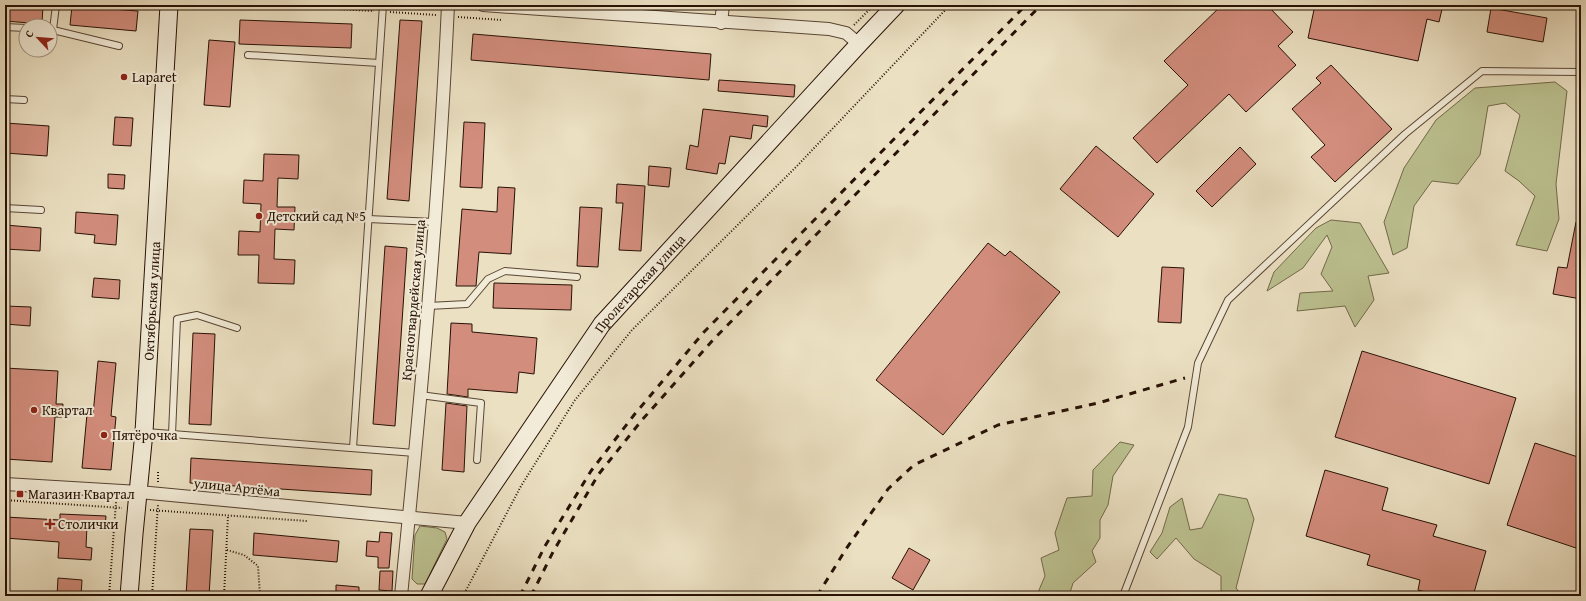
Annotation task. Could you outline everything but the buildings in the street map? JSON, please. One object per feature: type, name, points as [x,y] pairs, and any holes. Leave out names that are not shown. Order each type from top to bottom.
[{"type":"street","name":"Октябрьская улица","points":[[129,596],[144,432],[169,5]]},
{"type":"street","name":"Красногвардейская улица","points":[[401,596],[435,222],[448,5]]},
{"type":"street","points":[[482,5],[829,30],[852,39]]},
{"type":"street","points":[[721,23],[723,5]]},
{"type":"street","name":"Пролетарская улица","points":[[429,596],[466,523],[602,324],[852,39],[896,5]]},
{"type":"street","name":"улица Артёма","points":[[5,484],[117,490],[409,519],[466,523]]},
{"type":"lane","points":[[53,18],[56,5]]},
{"type":"lane","points":[[352,448],[383,5]]},
{"type":"lane","points":[[5,27],[18,28]]},
{"type":"lane","points":[[58,32],[119,46]]},
{"type":"lane","points":[[248,55],[379,63]]},
{"type":"lane","points":[[1123,596],[1188,427],[1198,363],[1228,300],[1404,134],[1482,71],[1581,72]]},
{"type":"lane","points":[[5,99],[24,100]]},
{"type":"lane","points":[[5,208],[41,210]]},
{"type":"lane","points":[[368,220],[435,222]]},
{"type":"lane","points":[[428,306],[467,304],[488,279],[505,271],[577,277]]},
{"type":"lane","points":[[172,434],[177,319],[197,315],[237,328]]},
{"type":"lane","points":[[420,396],[481,403],[477,460]]},
{"type":"lane","points":[[144,432],[415,452]]},
{"type":"path","points":[[852,39],[874,5]]},
{"type":"path","points":[[463,596],[521,486],[571,407],[632,330],[797,166],[950,5]]},
{"type":"path","points":[[152,596],[158,510],[158,472]]},
{"type":"path","points":[[110,596],[117,490]]},
{"type":"path","points":[[5,500],[307,521]]},
{"type":"path","points":[[224,596],[228,516]]},
{"type":"path","points":[[226,550],[244,555],[258,566],[260,596]]},
{"type":"green space","points":[[1555,82],[1567,91],[1556,184],[1559,219],[1547,251],[1516,245],[1535,196],[1519,181],[1505,171],[1520,115],[1505,103],[1488,106],[1480,155],[1458,184],[1432,181],[1414,206],[1407,248],[1393,255],[1384,222],[1404,168],[1436,120],[1475,88]]},
{"type":"green space","points":[[1331,220],[1360,223],[1389,273],[1368,276],[1374,300],[1355,327],[1345,306],[1297,311],[1300,293],[1333,291],[1321,274],[1332,247],[1327,235],[1303,268],[1267,291],[1274,272],[1316,228]]},
{"type":"green space","points":[[1120,442],[1134,445],[1113,476],[1108,505],[1100,520],[1100,538],[1092,551],[1096,562],[1073,583],[1069,596],[1039,596],[1039,590],[1045,576],[1041,558],[1059,550],[1055,533],[1067,498],[1092,496],[1093,470]]},
{"type":"green space","points":[[1219,494],[1247,499],[1254,519],[1236,588],[1242,596],[1221,596],[1221,576],[1194,559],[1176,538],[1157,559],[1150,552],[1162,533],[1170,507],[1182,498],[1190,530],[1202,528]]},
{"type":"green space","points":[[420,526],[437,528],[445,532],[447,539],[425,584],[417,584],[412,579],[415,535]]},
{"type":"railway","points":[[520,596],[545,546],[591,471],[634,415],[704,332],[1026,5]]},
{"type":"railway","points":[[531,596],[553,552],[598,475],[642,420],[713,340],[1041,5]]},
{"type":"railway","points":[[817,596],[846,549],[888,489],[914,465],[998,425],[1098,403],[1185,378]]},
{"type":"place","name":"Laparet","points":[[124,77]]},
{"type":"place","name":"Детский сад №5","points":[[259,216]]},
{"type":"place","name":"Квартал","points":[[34,410]]},
{"type":"place","name":"Пятёрочка","points":[[104,435]]},
{"type":"place","name":"Магазин Квартал","points":[[20,494]]},
{"type":"place","name":"Столички","points":[[50,524]]}]
